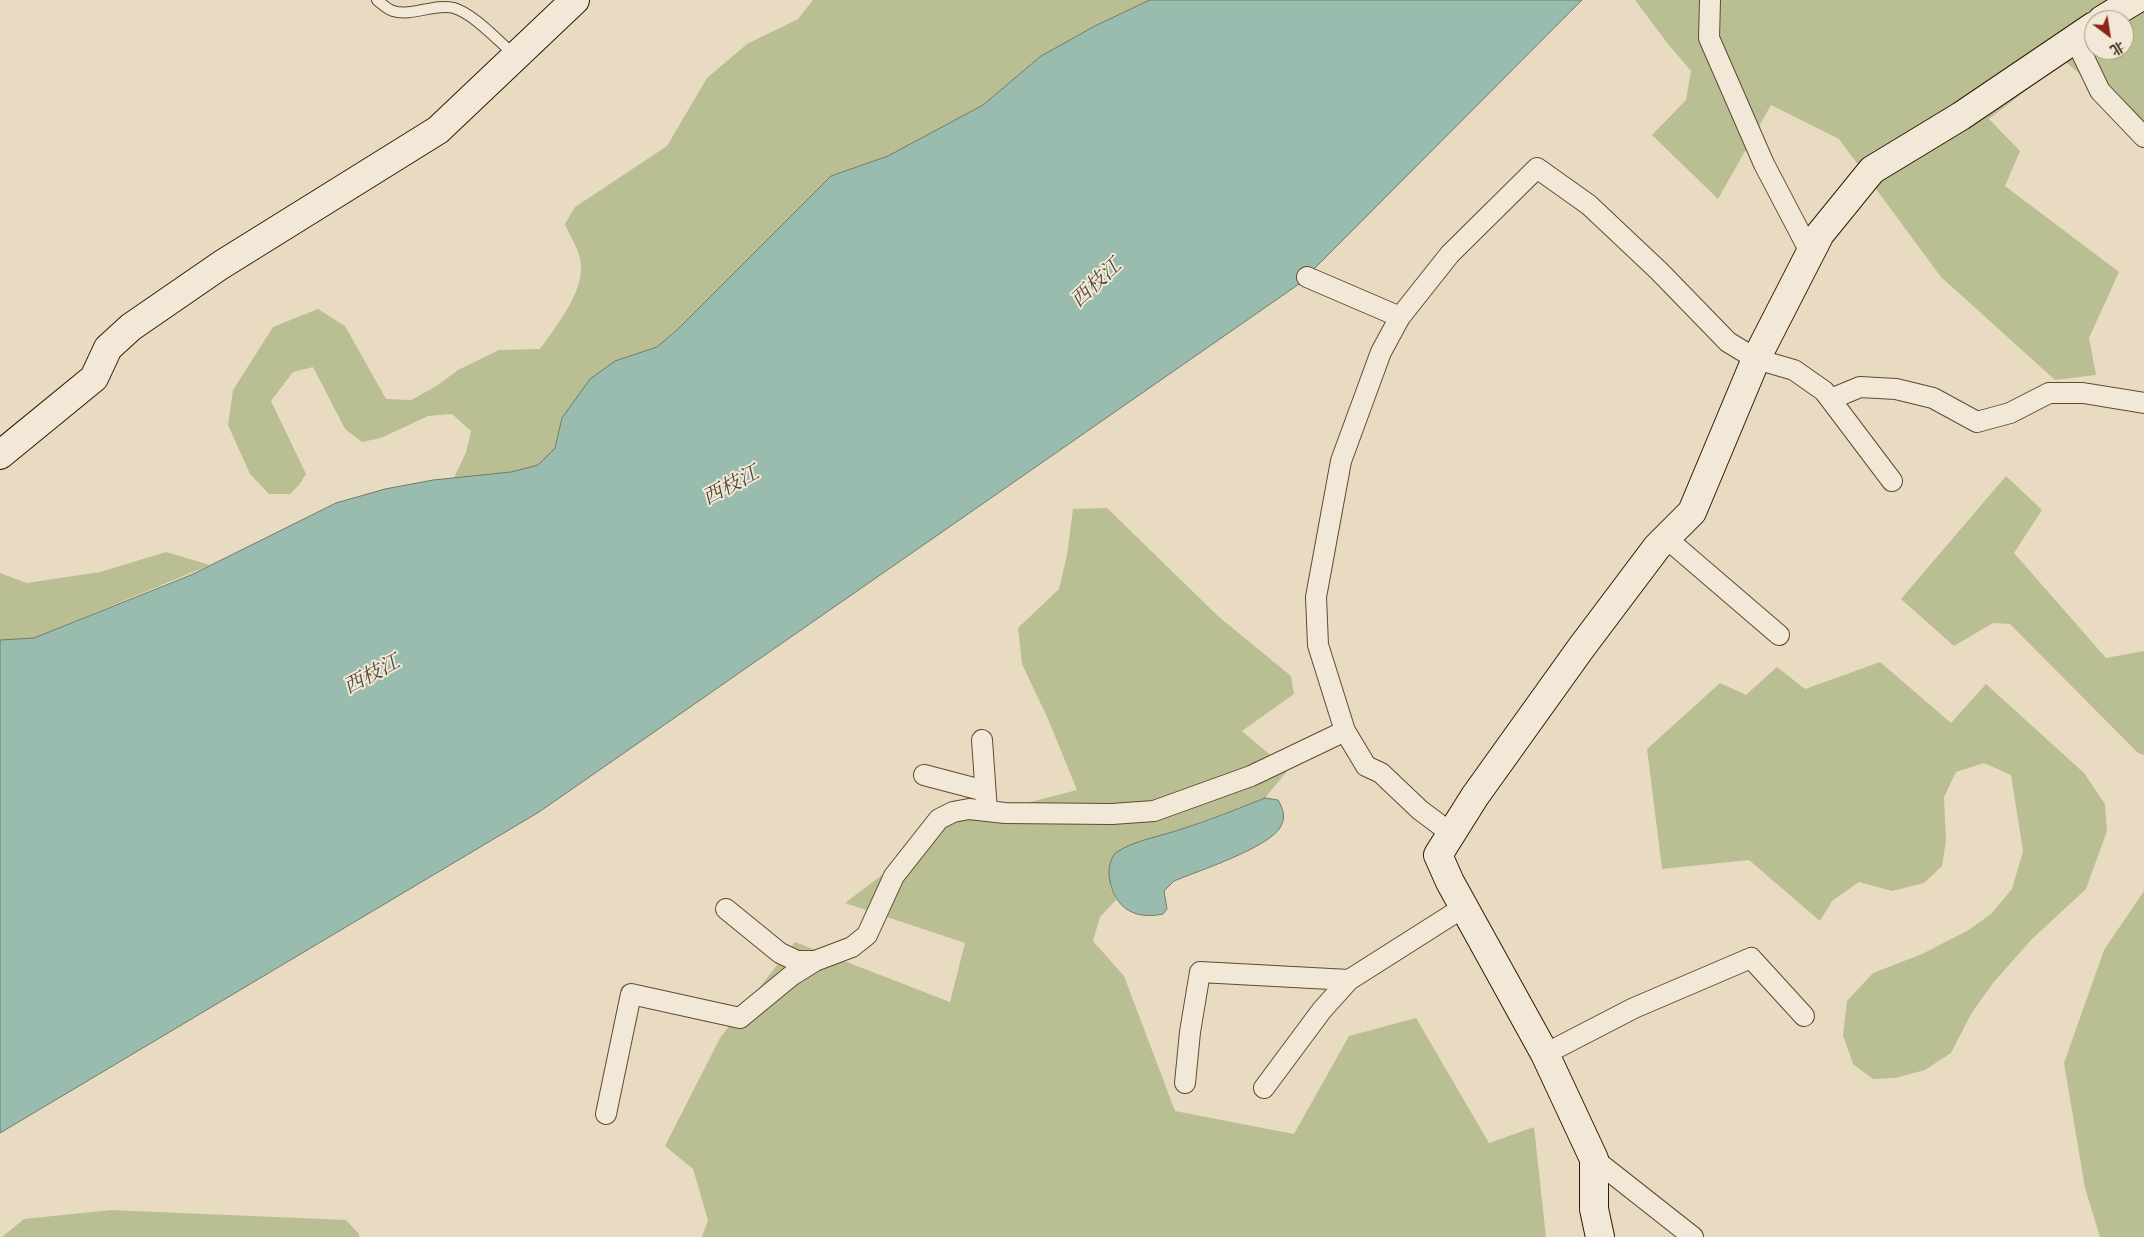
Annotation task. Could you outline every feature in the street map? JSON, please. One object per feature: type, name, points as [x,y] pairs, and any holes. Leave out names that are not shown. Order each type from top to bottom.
[{"type":"street","points":[[0,455],[94,378],[108,348],[131,327],[221,264],[438,130],[575,0]]},
{"type":"street","points":[[1710,0],[1709,38],[1764,164],[1810,252]]},
{"type":"street","points":[[2118,10],[2135,0]]},
{"type":"street","points":[[1600,1237],[1594,1209],[1594,1159],[1545,1054],[1438,856],[1475,796],[1581,648],[1657,547],[1692,512],[1756,359],[1820,234],[1872,170],[1961,116],[2084,32]]},
{"type":"street","points":[[2092,60],[2100,91],[2144,137]]},
{"type":"street","points":[[1452,834],[1420,810],[1381,773],[1366,766],[1344,731],[1318,645],[1316,597],[1341,461],[1381,352],[1400,317],[1450,254],[1537,168],[1589,205],[1659,271],[1728,342],[1756,359],[1794,370],[1824,391],[1892,482]]},
{"type":"street","points":[[1306,277],[1400,317]]},
{"type":"street","points":[[1830,399],[1860,388],[1896,389],[1933,398],[1977,422],[2010,413],[2049,393],[2083,393],[2144,403]]},
{"type":"street","points":[[1666,538],[1779,635]]},
{"type":"street","points":[[924,775],[986,801],[1005,813],[1112,814],[1154,811],[1251,776],[1344,731]]},
{"type":"street","points":[[982,740],[986,801]]},
{"type":"street","points":[[606,1114],[631,994],[740,1018],[791,976],[815,961],[852,946],[867,935],[894,876],[939,819],[953,812],[969,809],[986,801]]},
{"type":"street","points":[[1264,1088],[1322,1010],[1349,980],[1464,907]]},
{"type":"street","points":[[726,909],[780,953],[797,961],[815,961]]},
{"type":"street","points":[[1545,1054],[1634,1008],[1751,958],[1804,1016]]},
{"type":"street","points":[[1185,1083],[1190,1032],[1200,972],[1349,980]]},
{"type":"street","points":[[1594,1159],[1693,1237]]},
{"type":"lane","points":[[377,0],[390,11],[400,12],[431,7],[451,8],[464,12],[515,56]]},
{"type":"shaded area","points":[[813,0],[1150,0],[1095,26],[1041,56],[983,105],[888,156],[831,176],[677,330],[657,347],[615,361],[562,418],[555,448],[538,465],[511,472],[454,478],[466,452],[471,431],[452,414],[428,416],[381,438],[362,442],[345,429],[313,367],[293,372],[271,401],[306,474],[290,494],[269,494],[250,474],[228,425],[233,390],[273,327],[318,309],[345,326],[386,399],[411,400],[435,387],[458,370],[499,350],[540,349],[571,302],[579,281],[581,271],[580,259],[565,224],[575,207],[667,146],[707,78],[747,44],[798,19]]},
{"type":"shaded area","points":[[1635,0],[2144,0],[2144,124],[2064,61],[1989,119],[2020,151],[2005,186],[2119,272],[2089,338],[2096,375],[2055,380],[1941,277],[1839,139],[1771,105],[1718,199],[1652,135],[1686,100],[1691,71]]},
{"type":"shaded area","points":[[2006,476],[2042,510],[2014,553],[2106,658],[2144,651],[2144,755],[2138,753],[2010,624],[1993,623],[1954,646],[1901,599]]},
{"type":"shaded area","points":[[1107,508],[1219,617],[1291,676],[1294,694],[1242,731],[1288,770],[1265,798],[1185,828],[1124,848],[1110,886],[1116,900],[1100,917],[1093,941],[1124,976],[1175,1111],[1294,1134],[1349,1036],[1416,1018],[1489,1143],[1534,1127],[1546,1237],[702,1237],[708,1220],[693,1169],[665,1146],[720,1038],[795,942],[950,1002],[965,943],[845,903],[952,822],[1077,790],[1048,719],[1022,664],[1018,628],[1059,589],[1067,555],[1073,509]]},
{"type":"shaded area","points":[[166,552],[210,565],[34,638],[0,640],[0,573],[27,583],[100,572]]},
{"type":"shaded area","points":[[1880,662],[1951,723],[1986,684],[2084,773],[2105,804],[2107,831],[2086,889],[2032,939],[1993,983],[1971,1014],[1951,1053],[1925,1070],[1895,1078],[1873,1079],[1853,1064],[1843,1035],[1847,1001],[1873,973],[1922,954],[1967,931],[1991,914],[2012,889],[2023,851],[2011,775],[1984,763],[1956,772],[1944,797],[1946,840],[1942,866],[1924,883],[1892,891],[1859,882],[1832,901],[1820,921],[1749,860],[1662,869],[1647,749],[1720,683],[1746,695],[1777,667],[1805,689]]},
{"type":"shaded area","points":[[2144,891],[2144,1237],[2100,1237],[2085,1188],[2064,1063],[2104,950]]},
{"type":"shaded area","points":[[111,1210],[346,1220],[359,1234],[359,1237],[2,1237],[24,1219]]},
{"type":"water","name":"西枝江","points":[[1150,0],[1582,0],[1299,284],[539,812],[0,1133],[0,640],[34,638],[191,575],[336,503],[385,489],[433,480],[511,472],[538,465],[555,448],[562,418],[590,379],[615,361],[657,347],[677,330],[831,176],[888,156],[983,105],[1041,56],[1095,26]]},
{"type":"water","points":[[1265,798],[1278,800],[1284,816],[1281,826],[1275,834],[1249,850],[1174,881],[1164,891],[1167,909],[1163,914],[1141,915],[1125,908],[1119,901],[1114,893],[1109,873],[1111,861],[1117,852],[1140,841],[1192,826]]}]
